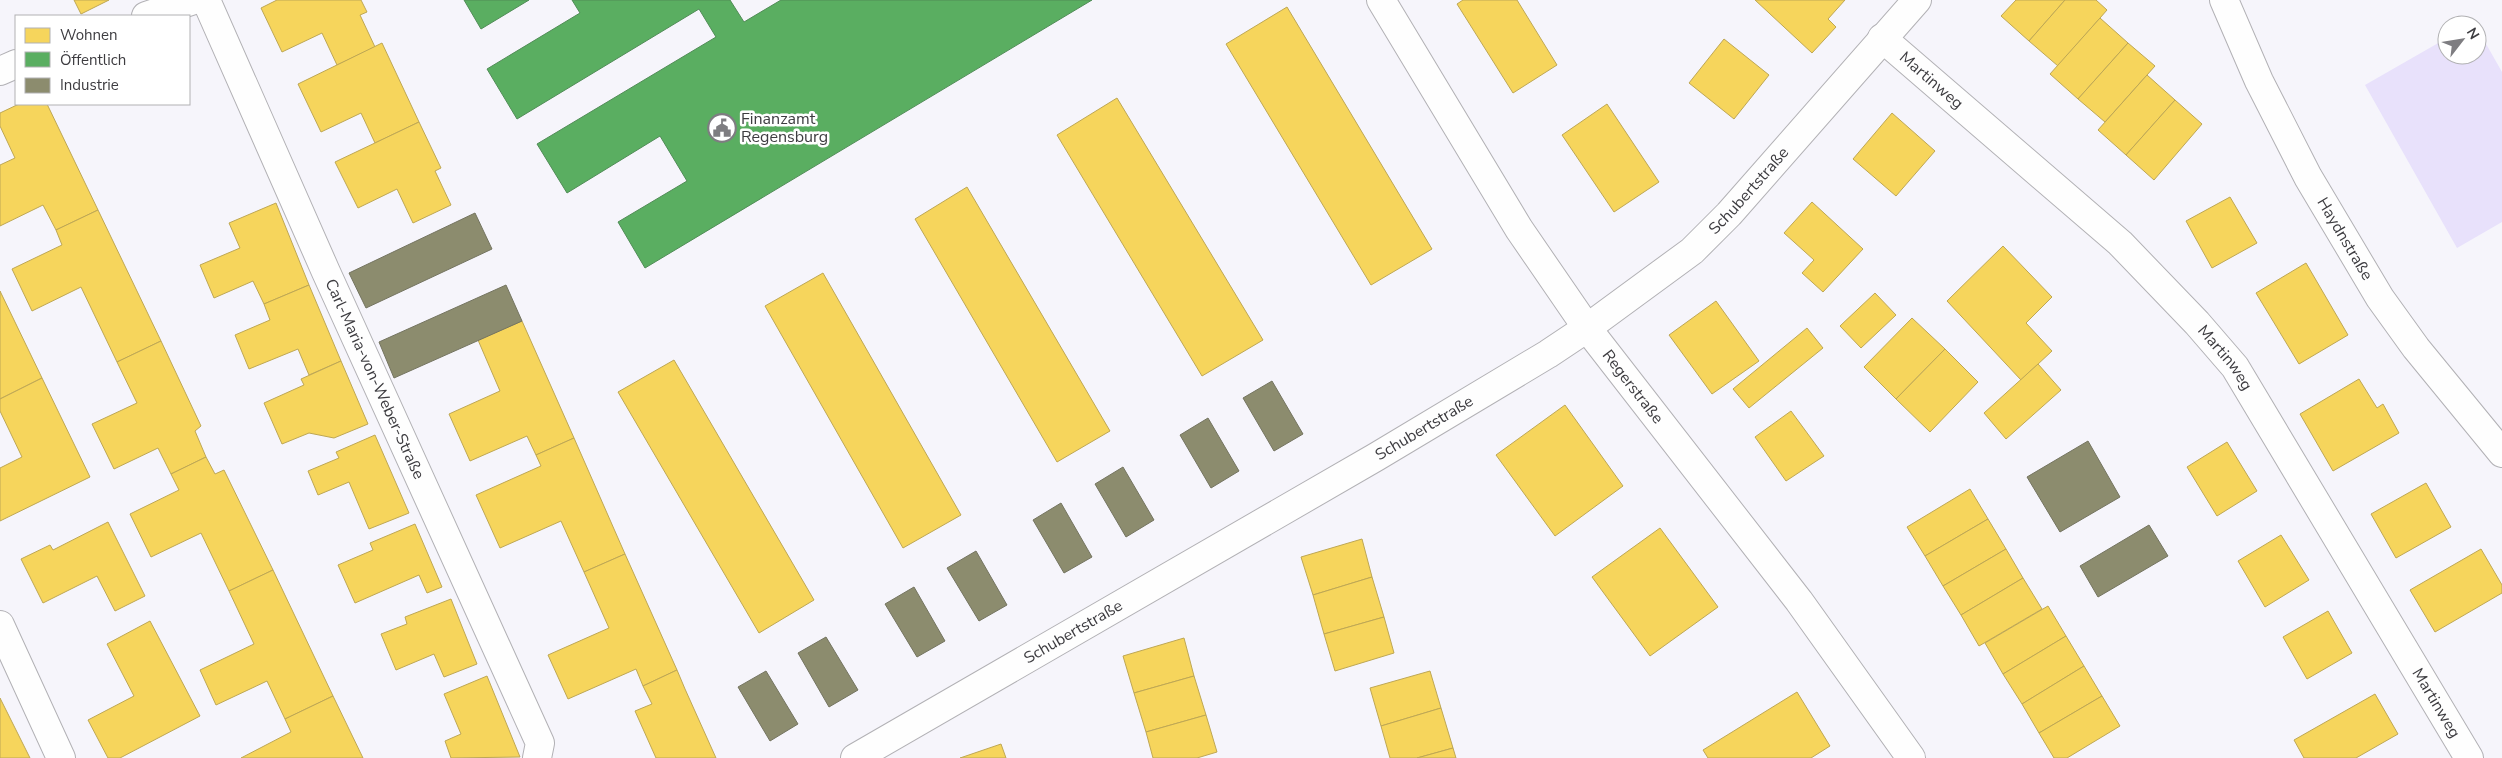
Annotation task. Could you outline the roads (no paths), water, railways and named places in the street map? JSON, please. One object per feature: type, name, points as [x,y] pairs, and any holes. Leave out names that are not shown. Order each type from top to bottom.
[{"type":"street","points":[[149,15],[194,0]]},
{"type":"street","name":"Carl-Maria-von-Weber-Straße","points":[[206,0],[330,281],[540,743],[537,758]]},
{"type":"street","name":"Regerstraße","points":[[1381,0],[1518,230],[1587,328],[1799,601],[1911,758]]},
{"type":"street","name":"Schubertstraße","points":[[855,758],[1376,457],[1548,354],[1587,328],[1692,251],[1729,214],[1916,0]]},
{"type":"street","name":"Haydnstraße","points":[[2224,0],[2259,81],[2308,177],[2380,298],[2416,348],[2502,453]]},
{"type":"street","name":"Martinweg","points":[[1882,38],[2120,243],[2197,322],[2235,367],[2469,758]]},
{"type":"street","points":[[0,71],[15,64]]},
{"type":"street","points":[[0,625],[61,758]]},
{"type":"place","name":"Finanzamt Regensburg","points":[[722,128]]}]
